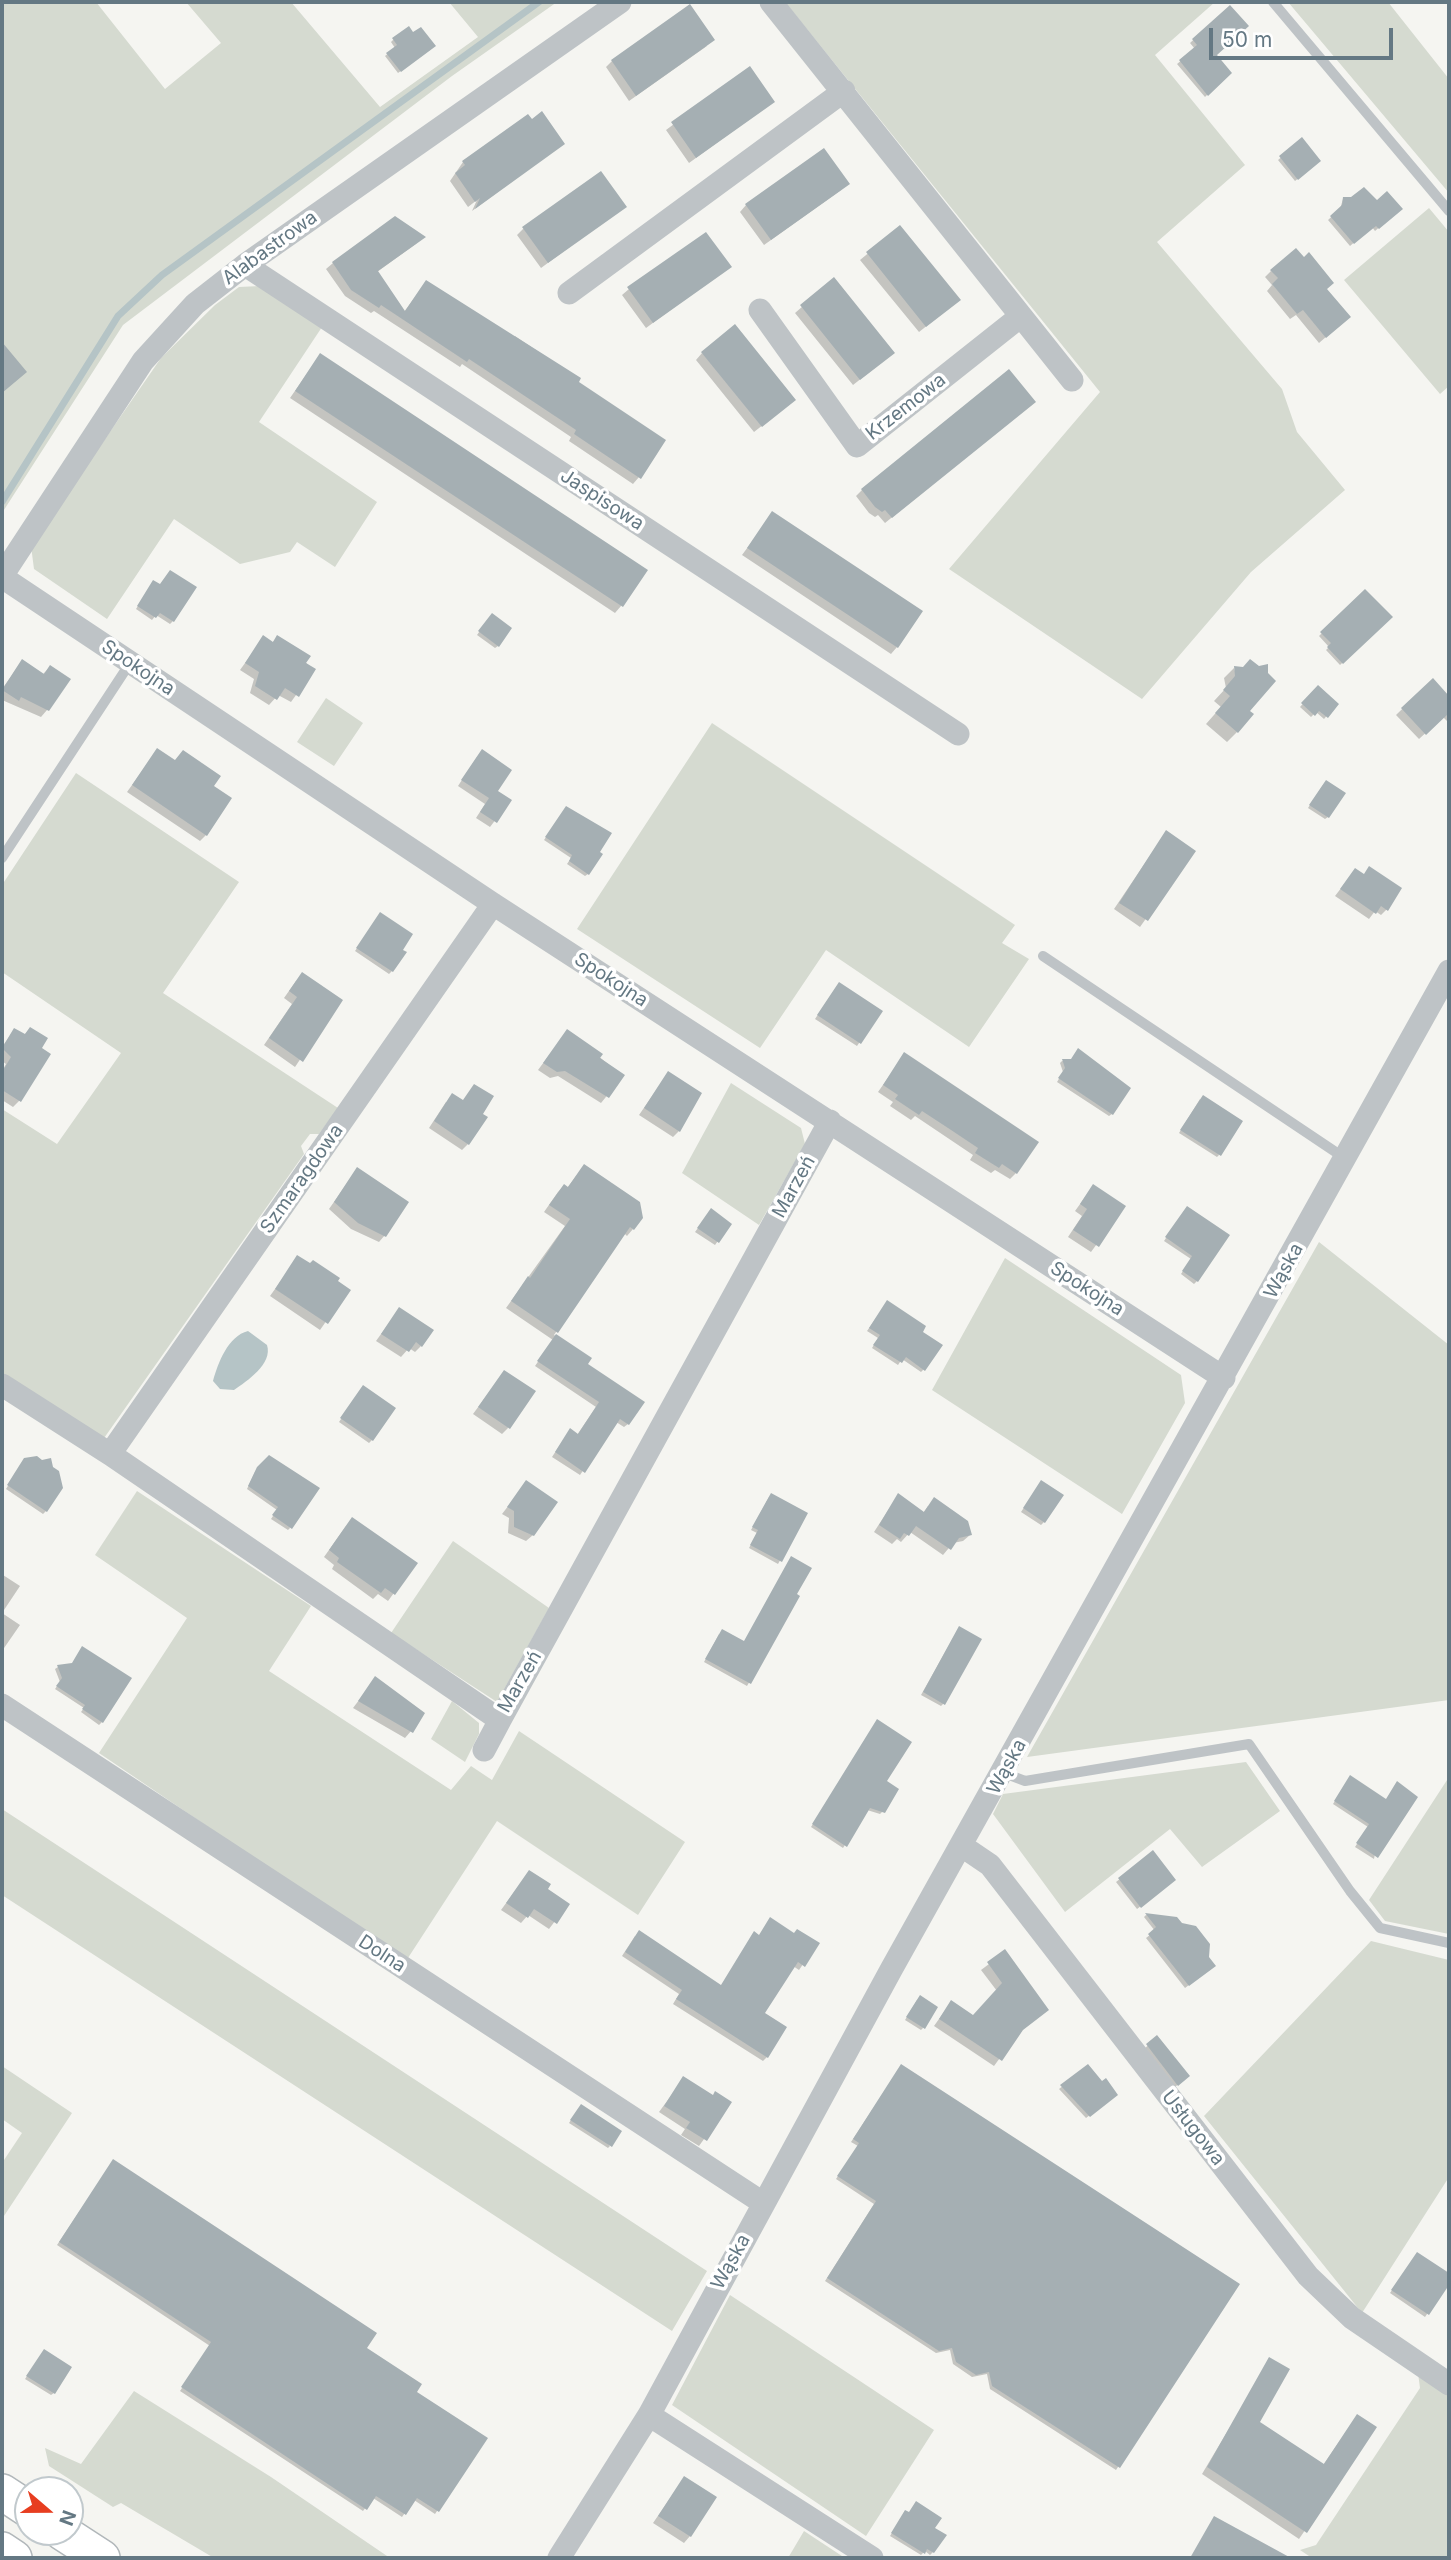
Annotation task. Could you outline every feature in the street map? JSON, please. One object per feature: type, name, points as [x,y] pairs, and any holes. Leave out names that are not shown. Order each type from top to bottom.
[{"type":"main road","points":[[84,2546],[102,2558]]},
{"type":"main road","points":[[2,2550],[14,2558]]},
{"type":"street","name":"Alabastrowa","points":[[2,576],[143,361],[195,304],[245,265],[620,2]]},
{"type":"street","points":[[771,2],[1072,380]]},
{"type":"street","points":[[569,293],[844,91]]},
{"type":"street","name":"Jaspisowa","points":[[245,265],[958,734]]},
{"type":"street","name":"Krzemowa","points":[[760,310],[856,446],[1021,316]]},
{"type":"street","name":"Spokojna","points":[[2,576],[494,904],[1224,1378]]},
{"type":"street","name":"Szmaragdowa","points":[[110,1454],[494,904]]},
{"type":"street","name":"Wąska","points":[[559,2558],[649,2414],[763,2203],[1449,971]]},
{"type":"street","name":"Marzeń","points":[[2,1385],[110,1454],[500,1720],[830,1121]]},
{"type":"street","name":"Dolna","points":[[2,1705],[763,2203]]},
{"type":"street","points":[[484,1750],[500,1720]]},
{"type":"street","name":"Usługowa","points":[[962,1846],[990,1865],[1308,2276],[1352,2318],[1449,2384]]},
{"type":"street","points":[[649,2414],[872,2558]]},
{"type":"lane","points":[[1273,2],[1449,211]]},
{"type":"lane","points":[[2,858],[130,663]]},
{"type":"lane","points":[[1043,956],[1346,1159]]},
{"type":"lane","points":[[1004,1773],[1025,1781],[1249,1744],[1350,1891],[1380,1928],[1449,1943]]},
{"type":"shaded area","points":[[2,2],[96,2],[165,89],[221,43],[186,2],[291,2],[380,107],[478,37],[449,2],[557,2],[452,76],[123,325],[2,513]]},
{"type":"shaded area","points":[[785,2],[1215,2],[1155,55],[1245,165],[1157,242],[1282,389],[1297,432],[1345,490],[1251,572],[1142,699],[949,569],[1100,392]]},
{"type":"shaded area","points":[[1288,2],[1388,2],[1449,79],[1449,193]]},
{"type":"shaded area","points":[[1429,208],[1449,232],[1449,386],[1440,394],[1344,280]]},
{"type":"shaded area","points":[[260,286],[322,327],[259,422],[377,502],[335,567],[297,542],[290,552],[240,564],[174,519],[107,619],[34,569],[31,546],[161,358],[215,305],[239,287]]},
{"type":"shaded area","points":[[326,698],[363,723],[334,766],[297,742]]},
{"type":"shaded area","points":[[712,723],[1015,925],[1002,943],[1029,959],[969,1047],[826,950],[760,1048],[577,929]]},
{"type":"shaded area","points":[[76,773],[239,882],[163,993],[338,1108],[319,1134],[310,1134],[301,1146],[304,1154],[102,1441],[2,1375],[2,1109],[57,1144],[121,1053],[2,972],[2,885]]},
{"type":"shaded area","points":[[731,1083],[801,1128],[805,1144],[759,1225],[682,1173]]},
{"type":"shaded area","points":[[1319,1242],[1449,1345],[1449,1700],[1027,1757]]},
{"type":"shaded area","points":[[1005,1258],[1181,1375],[1185,1403],[1122,1514],[932,1390]]},
{"type":"shaded area","points":[[248,1331],[267,1345],[266,1359],[258,1371],[234,1390],[220,1389],[213,1381],[221,1359],[229,1344]]},
{"type":"shaded area","points":[[137,1491],[311,1606],[269,1671],[451,1790],[471,1766],[492,1780],[519,1731],[685,1842],[638,1915],[497,1821],[406,1961],[99,1753],[187,1618],[95,1555]]},
{"type":"shaded area","points":[[453,1541],[549,1608],[497,1702],[391,1633]]},
{"type":"shaded area","points":[[452,1701],[479,1723],[479,1734],[465,1762],[431,1739]]},
{"type":"shaded area","points":[[1246,1762],[1280,1811],[1202,1867],[1170,1829],[1065,1912],[993,1814],[1003,1794]]},
{"type":"shaded area","points":[[1449,1777],[1449,1934],[1385,1921],[1369,1900]]},
{"type":"shaded area","points":[[2,1809],[707,2271],[672,2331],[2,1895]]},
{"type":"shaded area","points":[[1371,1941],[1449,1960],[1449,2177],[1362,2313],[1204,2116]]},
{"type":"shaded area","points":[[2,2066],[72,2113],[2,2219],[2,2163],[22,2133],[2,2119]]},
{"type":"shaded area","points":[[730,2295],[934,2430],[866,2536],[672,2405]]},
{"type":"shaded area","points":[[1418,2373],[1449,2395],[1449,2558],[1312,2558],[1300,2550],[1316,2545],[1420,2388]]},
{"type":"shaded area","points":[[134,2391],[271,2477],[390,2558],[214,2558],[121,2503],[113,2507],[84,2488],[84,2476],[65,2476],[49,2466],[45,2448],[81,2464]]},
{"type":"shaded area","points":[[804,2531],[845,2558],[788,2558]]},
{"type":"building","points":[[690,4],[715,40],[636,96],[611,60]]},
{"type":"building","points":[[1230,5],[1249,26],[1217,55],[1232,73],[1208,96],[1179,60],[1197,45],[1192,39]]},
{"type":"building","points":[[409,26],[413,32],[421,27],[436,46],[401,72],[386,53],[397,45],[392,38]]},
{"type":"building","points":[[750,66],[775,102],[696,158],[671,122]]},
{"type":"building","points":[[542,111],[565,144],[475,209],[480,198],[475,202],[455,173],[465,165],[462,161],[528,114],[532,119]]},
{"type":"building","points":[[1302,137],[1321,161],[1298,180],[1279,156]]},
{"type":"building","points":[[824,148],[850,184],[771,240],[745,204]]},
{"type":"building","points":[[601,171],[627,207],[548,263],[522,227]]},
{"type":"building","points":[[1364,187],[1377,200],[1387,191],[1403,209],[1379,229],[1376,226],[1354,244],[1330,216],[1342,205],[1343,197],[1351,197]]},
{"type":"building","points":[[395,216],[426,237],[378,271],[405,311],[426,280],[581,378],[579,382],[666,440],[641,479],[574,434],[576,430],[469,359],[467,362],[381,305],[379,308],[351,290],[332,262]]},
{"type":"building","points":[[900,225],[961,300],[926,327],[866,252]]},
{"type":"building","points":[[706,232],[732,267],[653,323],[627,287]]},
{"type":"building","points":[[1296,248],[1304,257],[1309,252],[1334,283],[1327,289],[1351,317],[1326,338],[1303,310],[1297,314],[1272,284],[1278,278],[1270,270]]},
{"type":"building","points":[[834,277],[895,353],[860,380],[800,305]]},
{"type":"building","points":[[735,324],[796,400],[762,427],[701,352]]},
{"type":"building","points":[[2,342],[27,372],[2,393]]},
{"type":"building","points":[[320,353],[648,570],[623,607],[295,391]]},
{"type":"building","points":[[1009,369],[1036,402],[892,518],[885,510],[882,512],[875,507],[861,489]]},
{"type":"building","points":[[772,511],[923,611],[898,648],[747,548]]},
{"type":"building","points":[[170,570],[197,587],[174,622],[160,613],[156,618],[137,606],[153,580],[160,584]]},
{"type":"building","points":[[1365,589],[1393,617],[1343,664],[1327,647],[1331,643],[1320,632]]},
{"type":"building","points":[[492,613],[512,628],[499,647],[478,631]]},
{"type":"building","points":[[263,635],[273,642],[277,635],[311,656],[306,663],[316,669],[299,697],[285,688],[277,700],[255,686],[259,672],[245,663]]},
{"type":"building","points":[[22,659],[44,674],[50,665],[71,679],[49,711],[21,697],[19,701],[2,690]]},
{"type":"building","points":[[1250,659],[1259,666],[1268,664],[1268,673],[1276,681],[1250,711],[1254,714],[1238,733],[1215,713],[1230,696],[1223,690],[1235,676],[1234,666],[1243,667]]},
{"type":"building","points":[[1433,678],[1449,696],[1449,713],[1426,735],[1401,708]]},
{"type":"building","points":[[1318,685],[1339,704],[1328,718],[1319,711],[1315,716],[1301,703]]},
{"type":"building","points":[[157,748],[175,760],[183,750],[221,776],[214,786],[232,798],[207,836],[132,785]]},
{"type":"building","points":[[482,749],[512,770],[498,791],[512,800],[497,823],[480,812],[489,798],[461,780]]},
{"type":"building","points":[[1326,780],[1346,793],[1329,818],[1309,805]]},
{"type":"building","points":[[566,806],[612,833],[600,852],[603,854],[589,875],[569,861],[572,855],[545,837]]},
{"type":"building","points":[[1166,830],[1196,851],[1148,921],[1119,903]]},
{"type":"building","points":[[1369,866],[1402,888],[1388,911],[1381,906],[1376,914],[1340,889],[1355,868],[1364,874]]},
{"type":"building","points":[[380,912],[413,934],[403,950],[407,952],[393,972],[356,948]]},
{"type":"building","points":[[302,972],[343,1000],[303,1062],[269,1038],[297,997],[289,991]]},
{"type":"building","points":[[839,982],[883,1011],[861,1044],[817,1015]]},
{"type":"building","points":[[30,1027],[48,1038],[42,1048],[51,1054],[21,1102],[2,1090],[2,1072],[11,1057],[2,1048],[14,1028],[25,1034]]},
{"type":"building","points":[[567,1029],[603,1054],[600,1058],[625,1075],[609,1098],[565,1071],[557,1072],[543,1063]]},
{"type":"building","points":[[1078,1048],[1131,1088],[1113,1115],[1058,1078],[1065,1068],[1062,1059],[1071,1059]]},
{"type":"building","points":[[904,1052],[1039,1142],[1017,1174],[1002,1164],[999,1168],[975,1153],[978,1148],[948,1128],[922,1111],[919,1115],[895,1099],[898,1095],[883,1085]]},
{"type":"building","points":[[668,1071],[702,1093],[680,1132],[644,1108]]},
{"type":"building","points":[[474,1084],[494,1096],[483,1114],[488,1117],[469,1145],[434,1121],[452,1093],[463,1100]]},
{"type":"building","points":[[1203,1095],[1243,1121],[1221,1156],[1180,1130]]},
{"type":"building","points":[[584,1164],[640,1202],[643,1218],[634,1230],[630,1227],[558,1333],[511,1301],[570,1219],[549,1205],[564,1184],[568,1187]]},
{"type":"building","points":[[357,1167],[409,1202],[386,1237],[358,1223],[334,1202]]},
{"type":"building","points":[[1093,1184],[1126,1206],[1099,1247],[1073,1230],[1087,1209],[1080,1204]]},
{"type":"building","points":[[1187,1206],[1230,1235],[1198,1282],[1182,1271],[1192,1256],[1165,1237]]},
{"type":"building","points":[[711,1208],[732,1224],[719,1243],[697,1228]]},
{"type":"building","points":[[297,1255],[310,1263],[313,1260],[340,1278],[338,1281],[351,1290],[328,1324],[275,1289]]},
{"type":"building","points":[[887,1300],[926,1326],[923,1332],[943,1345],[925,1371],[906,1357],[902,1363],[873,1345],[880,1335],[869,1328]]},
{"type":"building","points":[[399,1307],[434,1330],[422,1347],[416,1342],[409,1352],[381,1334]]},
{"type":"building","points":[[556,1334],[592,1358],[588,1364],[645,1402],[629,1425],[620,1419],[585,1473],[555,1452],[570,1428],[578,1434],[599,1402],[537,1361]]},
{"type":"building","points":[[504,1370],[536,1391],[510,1429],[478,1407]]},
{"type":"building","points":[[363,1385],[396,1408],[373,1441],[340,1418]]},
{"type":"building","points":[[269,1455],[320,1488],[292,1529],[272,1515],[278,1507],[248,1486],[257,1467]]},
{"type":"building","points":[[37,1456],[42,1460],[51,1458],[53,1467],[59,1471],[63,1488],[47,1512],[7,1485],[24,1458]]},
{"type":"building","points":[[526,1480],[558,1502],[534,1536],[514,1527],[514,1511],[507,1507]]},
{"type":"building","points":[[1041,1480],[1064,1495],[1045,1523],[1023,1508]]},
{"type":"building","points":[[771,1493],[808,1513],[782,1562],[750,1545],[758,1530],[752,1527]]},
{"type":"building","points":[[898,1493],[924,1512],[934,1497],[968,1521],[972,1535],[959,1538],[951,1550],[916,1526],[909,1536],[904,1533],[900,1539],[879,1525]]},
{"type":"building","points":[[352,1517],[418,1563],[395,1595],[385,1588],[381,1593],[337,1562],[339,1558],[329,1550]]},
{"type":"building","points":[[791,1556],[812,1568],[797,1594],[800,1596],[751,1684],[705,1659],[722,1629],[744,1641]]},
{"type":"building","points":[[959,1626],[982,1639],[945,1705],[923,1692]]},
{"type":"building","points":[[82,1646],[132,1678],[103,1723],[82,1709],[85,1705],[56,1686],[62,1678],[57,1665],[72,1663]]},
{"type":"building","points":[[375,1676],[425,1713],[413,1733],[358,1701]]},
{"type":"building","points":[[877,1719],[912,1742],[887,1781],[899,1789],[885,1813],[870,1808],[847,1847],[812,1824]]},
{"type":"building","points":[[1350,1775],[1386,1799],[1397,1781],[1418,1797],[1378,1858],[1356,1843],[1369,1824],[1334,1801]]},
{"type":"building","points":[[1153,1850],[1176,1880],[1141,1908],[1118,1878]]},
{"type":"building","points":[[529,1870],[551,1884],[548,1889],[570,1904],[557,1924],[534,1909],[528,1918],[506,1903]]},
{"type":"building","points":[[1145,1913],[1177,1917],[1182,1923],[1196,1926],[1210,1944],[1209,1957],[1216,1966],[1189,1986],[1148,1934],[1156,1927]]},
{"type":"building","points":[[770,1917],[794,1933],[797,1929],[820,1943],[805,1967],[798,1962],[765,2013],[787,2027],[768,2058],[676,1999],[682,1990],[625,1952],[639,1930],[721,1985],[754,1931],[759,1935]]},
{"type":"building","points":[[1005,1949],[1049,2010],[1023,2030],[1002,2061],[939,2019],[951,2000],[973,2015],[1002,1983],[987,1962]]},
{"type":"building","points":[[920,1995],[938,2007],[925,2029],[906,2017]]},
{"type":"building","points":[[1157,2035],[1190,2076],[1178,2086],[1146,2044]]},
{"type":"building","points":[[901,2064],[1240,2284],[1120,2468],[992,2386],[989,2372],[976,2375],[956,2362],[952,2348],[939,2351],[827,2278],[876,2201],[837,2176],[859,2143],[853,2139]]},
{"type":"building","points":[[1088,2064],[1102,2081],[1106,2078],[1118,2095],[1090,2117],[1060,2085]]},
{"type":"building","points":[[683,2076],[713,2095],[715,2091],[732,2102],[707,2141],[686,2128],[690,2122],[664,2106]]},
{"type":"building","points":[[581,2104],[622,2131],[612,2147],[570,2120]]},
{"type":"building","points":[[113,2159],[377,2333],[367,2348],[422,2384],[417,2392],[488,2438],[439,2512],[417,2498],[406,2515],[376,2496],[367,2510],[181,2387],[211,2342],[59,2242]]},
{"type":"building","points":[[1417,2252],[1449,2273],[1449,2285],[1429,2315],[1391,2290]]},
{"type":"building","points":[[44,2349],[72,2367],[55,2394],[26,2376]]},
{"type":"building","points":[[1269,2357],[1290,2369],[1260,2422],[1324,2464],[1357,2414],[1377,2427],[1307,2533],[1207,2467]]},
{"type":"building","points":[[684,2476],[717,2497],[691,2537],[658,2516]]},
{"type":"building","points":[[916,2501],[942,2518],[935,2528],[947,2535],[934,2553],[927,2549],[925,2554],[891,2533],[905,2510],[909,2512]]},
{"type":"building","points":[[1214,2516],[1291,2558],[1190,2558]]},
{"type":"waterway","points":[[2,502],[118,316],[162,275],[539,2]]}]
